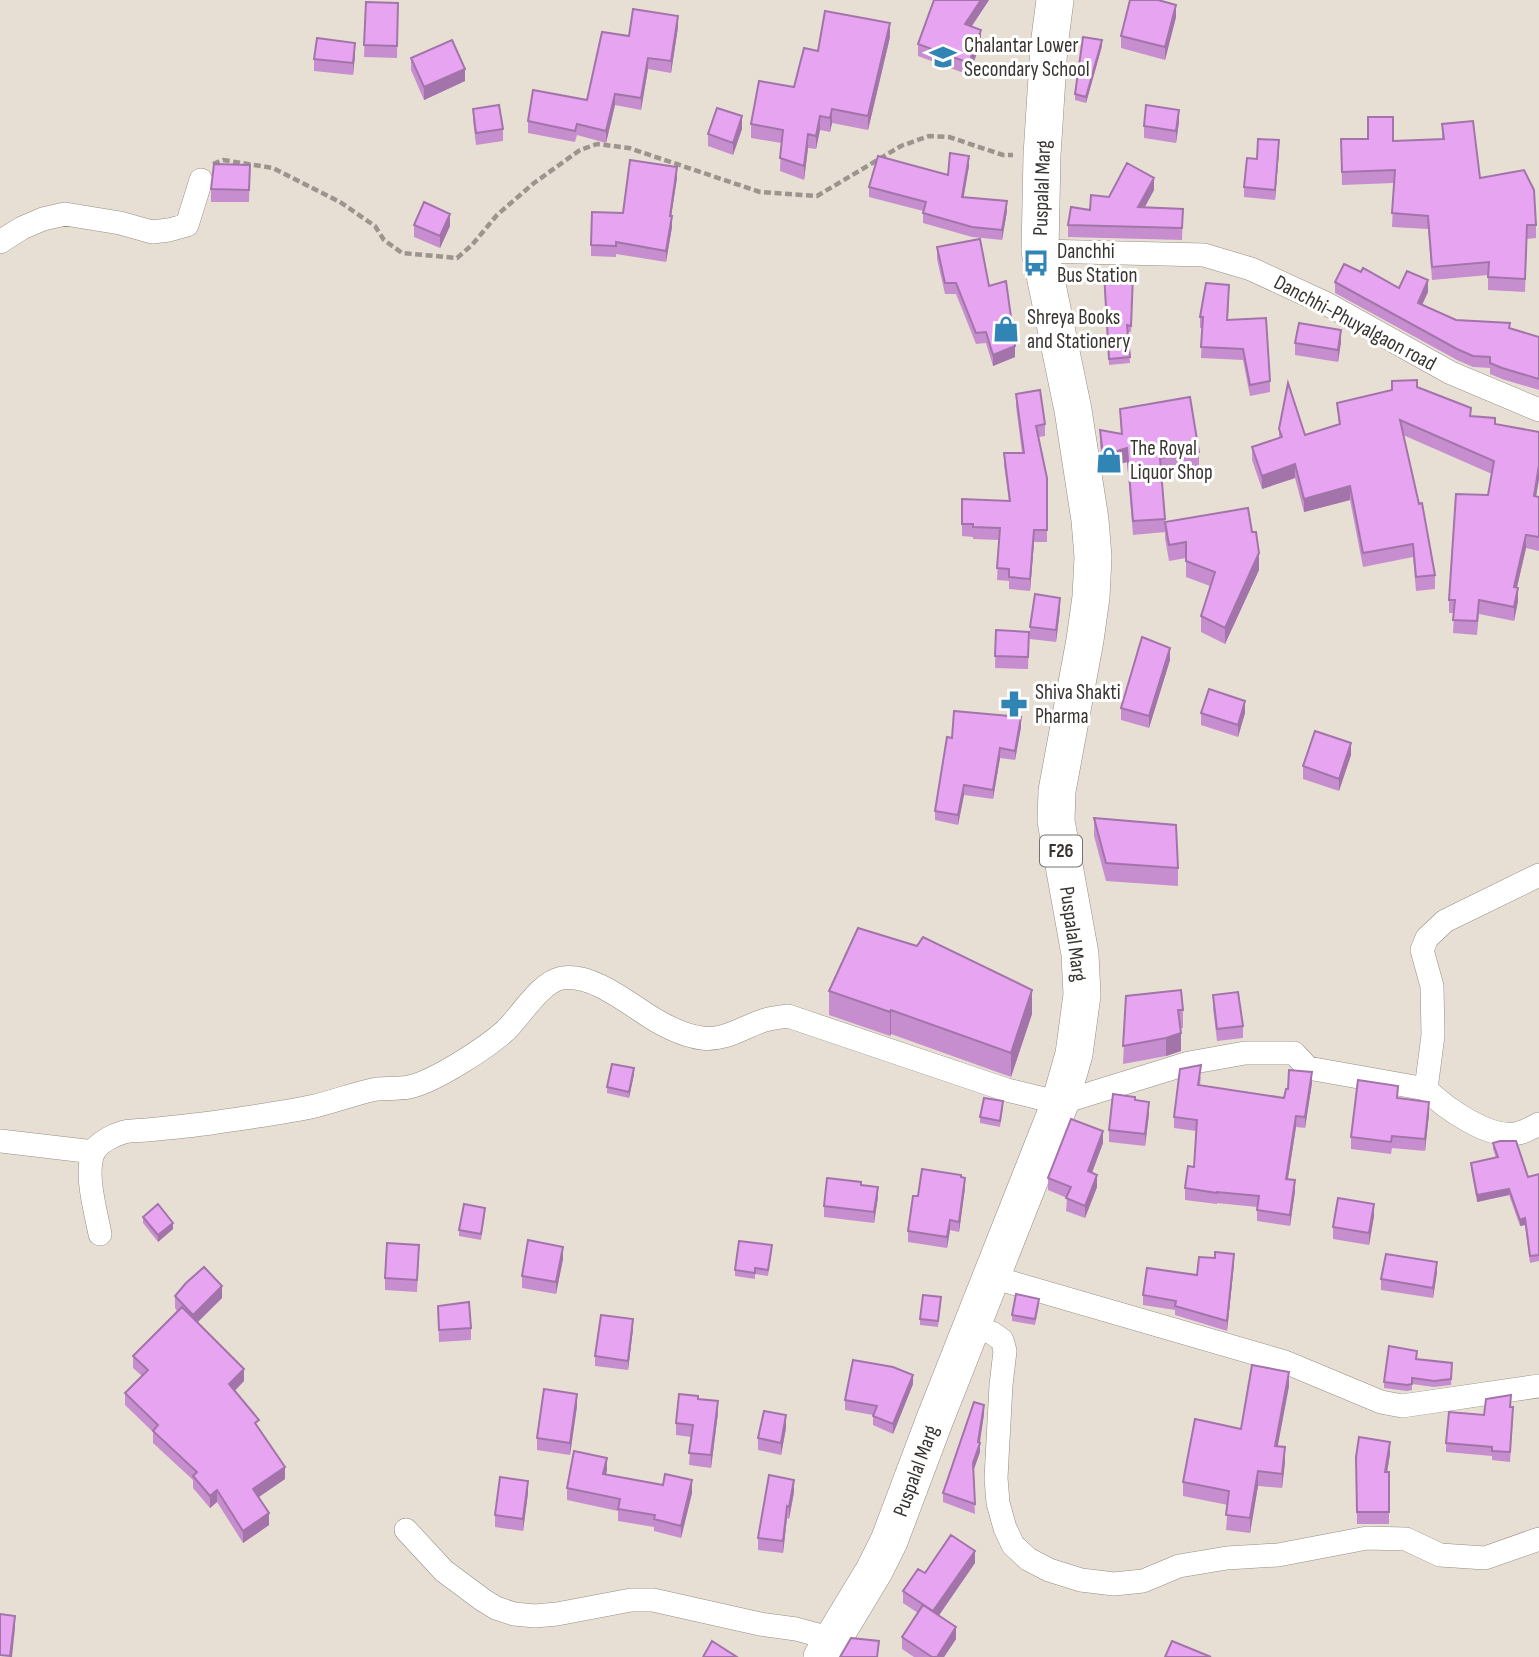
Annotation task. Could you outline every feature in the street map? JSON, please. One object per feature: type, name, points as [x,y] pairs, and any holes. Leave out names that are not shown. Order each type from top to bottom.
[{"type":"main road","name":"Puspalal Marg","points":[[827,1648],[889,1541],[1060,1103],[1074,1054],[1082,995],[1080,954],[1056,821],[1057,791],[1085,640],[1093,557],[1073,410],[1040,251],[1042,155],[1049,46],[1055,0]]},
{"type":"street","points":[[0,242],[22,228],[65,214],[120,223],[152,232],[187,225],[203,174]]},
{"type":"street","name":"Danchhi-Phuyalgaon road","points":[[1040,251],[1204,255],[1251,269],[1327,304],[1451,373],[1539,410]]},
{"type":"street","points":[[1426,1089],[1433,1035],[1432,986],[1422,950],[1427,938],[1445,921],[1539,875]]},
{"type":"street","points":[[100,1234],[90,1177],[90,1160],[96,1147],[121,1133],[212,1123],[314,1106],[378,1089],[408,1087],[425,1082],[494,1041],[546,985],[566,978],[589,981],[660,1023],[691,1036],[716,1038],[774,1017],[788,1016],[1007,1090],[1060,1103],[1189,1063],[1245,1054],[1294,1053],[1308,1068],[1426,1089],[1468,1121],[1493,1132],[1517,1134],[1539,1124]]},
{"type":"street","points":[[0,1141],[94,1152]]},
{"type":"street","points":[[992,1277],[1285,1362],[1381,1402],[1402,1406],[1539,1386]]},
{"type":"street","points":[[972,1326],[992,1333],[1002,1340],[1005,1351],[996,1478],[998,1503],[1005,1528],[1013,1545],[1028,1559],[1049,1570],[1081,1580],[1114,1584],[1143,1581],[1179,1566],[1227,1558],[1278,1555],[1367,1538],[1406,1539],[1440,1555],[1485,1558],[1539,1539]]},
{"type":"street","points":[[406,1530],[444,1571],[496,1608],[514,1614],[557,1614],[631,1600],[653,1600],[760,1624],[796,1629],[827,1648]]},
{"type":"path","points":[[203,174],[223,160],[273,167],[340,202],[375,226],[384,240],[402,253],[457,258],[498,215],[534,183],[579,150],[597,144],[629,148],[760,192],[817,196],[901,146],[929,136],[949,137],[1003,155],[1042,155]]},
{"type":"building","points":[[934,0],[981,0],[965,24],[981,30],[969,63],[918,44]]},
{"type":"building","points":[[1130,0],[1158,0],[1176,5],[1165,47],[1121,36]]},
{"type":"building","points":[[366,2],[398,3],[397,46],[364,45]]},
{"type":"building","points":[[633,9],[678,16],[671,61],[648,58],[641,98],[615,94],[606,131],[577,124],[575,131],[528,121],[533,90],[587,100],[602,32],[629,36]]},
{"type":"building","points":[[825,11],[890,23],[868,116],[832,109],[830,118],[820,116],[816,136],[808,134],[804,166],[780,158],[783,130],[751,124],[759,81],[794,87],[804,48],[818,51]]},
{"type":"building","points":[[1083,37],[1102,40],[1086,97],[1075,94]]},
{"type":"building","points":[[317,38],[355,43],[353,63],[314,59]]},
{"type":"building","points":[[452,40],[465,69],[424,87],[411,58]]},
{"type":"building","points":[[499,105],[503,129],[476,133],[473,109]]},
{"type":"building","points":[[1146,105],[1179,110],[1176,131],[1144,126]]},
{"type":"building","points":[[717,108],[742,116],[733,143],[708,134]]},
{"type":"building","points":[[1368,117],[1393,117],[1393,141],[1444,139],[1442,124],[1473,121],[1480,178],[1524,170],[1534,190],[1536,225],[1527,225],[1525,279],[1488,277],[1489,262],[1432,267],[1428,216],[1392,213],[1395,170],[1342,172],[1341,139],[1368,139]]},
{"type":"building","points":[[1258,139],[1279,140],[1275,190],[1244,187],[1247,158],[1257,159]]},
{"type":"building","points":[[950,153],[969,156],[962,197],[1007,201],[1002,230],[972,227],[923,213],[926,202],[869,187],[878,156],[948,175]]},
{"type":"building","points":[[630,160],[677,167],[666,251],[616,242],[616,246],[591,245],[592,212],[623,213]]},
{"type":"building","points":[[1127,163],[1154,178],[1138,207],[1183,209],[1182,228],[1068,225],[1071,207],[1090,210],[1091,195],[1109,197]]},
{"type":"building","points":[[214,164],[250,165],[249,190],[211,189]]},
{"type":"building","points":[[424,202],[450,214],[440,236],[414,225]]},
{"type":"building","points":[[980,239],[989,286],[1006,281],[1015,346],[993,355],[986,332],[976,333],[956,283],[945,283],[937,247]]},
{"type":"building","points":[[1344,264],[1361,272],[1363,268],[1399,288],[1407,271],[1428,280],[1418,303],[1456,320],[1510,323],[1509,328],[1539,337],[1539,379],[1490,363],[1490,357],[1473,356],[1457,349],[1335,282]]},
{"type":"building","points":[[1104,273],[1133,275],[1131,326],[1127,325],[1130,357],[1109,359]]},
{"type":"building","points":[[1206,283],[1229,285],[1227,320],[1266,318],[1270,381],[1250,385],[1243,349],[1201,347],[1203,317],[1200,317]]},
{"type":"building","points":[[1299,323],[1341,330],[1338,350],[1295,343]]},
{"type":"building","points":[[1417,380],[1417,387],[1471,408],[1470,416],[1495,418],[1495,424],[1539,432],[1539,465],[1534,496],[1539,497],[1539,537],[1526,535],[1514,587],[1518,588],[1514,607],[1479,600],[1477,621],[1453,620],[1455,600],[1449,600],[1456,494],[1488,495],[1494,461],[1400,420],[1419,504],[1422,503],[1435,575],[1416,577],[1413,544],[1363,553],[1350,486],[1304,499],[1295,464],[1262,476],[1252,447],[1282,437],[1279,429],[1288,383],[1305,435],[1340,424],[1337,403],[1392,390],[1392,381]]},
{"type":"building","points":[[1040,390],[1045,424],[1036,426],[1047,478],[1047,530],[1034,530],[1030,579],[1009,577],[1009,569],[997,568],[1000,528],[962,524],[962,499],[1010,501],[1004,453],[1024,453],[1016,394]]},
{"type":"building","points":[[1190,397],[1199,452],[1160,458],[1165,519],[1133,521],[1127,448],[1103,455],[1100,430],[1122,434],[1120,409]]},
{"type":"building","points":[[1248,508],[1259,553],[1225,628],[1201,616],[1215,572],[1186,561],[1186,542],[1169,545],[1165,522]]},
{"type":"building","points":[[1035,594],[1060,598],[1056,630],[1030,627]]},
{"type":"building","points":[[996,630],[1029,632],[1028,657],[995,656]]},
{"type":"building","points":[[1142,637],[1170,648],[1149,716],[1121,708]]},
{"type":"building","points":[[1209,689],[1245,701],[1238,725],[1201,713]]},
{"type":"building","points":[[954,711],[1021,717],[1015,751],[1000,748],[993,790],[964,785],[958,815],[935,811],[947,737],[952,738]]},
{"type":"building","points":[[1315,731],[1351,743],[1339,779],[1303,766]]},
{"type":"building","points":[[1094,818],[1176,825],[1178,868],[1106,863]]},
{"type":"building","points":[[858,928],[917,946],[923,937],[1032,990],[1011,1053],[829,991]]},
{"type":"building","points":[[1181,990],[1183,1010],[1178,1010],[1181,1033],[1123,1046],[1126,996]]},
{"type":"building","points":[[1238,992],[1243,1026],[1217,1029],[1213,995]]},
{"type":"building","points":[[612,1064],[634,1068],[629,1092],[607,1087]]},
{"type":"building","points":[[1201,1065],[1198,1085],[1284,1098],[1288,1089],[1289,1070],[1312,1072],[1305,1117],[1296,1116],[1286,1179],[1295,1180],[1290,1215],[1257,1210],[1259,1196],[1185,1188],[1188,1166],[1194,1167],[1197,1120],[1174,1117],[1180,1069]]},
{"type":"building","points":[[1358,1080],[1398,1086],[1397,1098],[1429,1102],[1425,1139],[1392,1136],[1391,1142],[1351,1137]]},
{"type":"building","points":[[1113,1094],[1149,1102],[1145,1134],[1109,1130]]},
{"type":"building","points":[[984,1098],[1003,1101],[1000,1121],[980,1117]]},
{"type":"building","points":[[1071,1119],[1103,1131],[1088,1171],[1097,1175],[1085,1206],[1066,1198],[1071,1187],[1048,1178]]},
{"type":"building","points":[[1516,1141],[1528,1177],[1539,1174],[1539,1255],[1530,1256],[1525,1218],[1520,1220],[1509,1189],[1477,1195],[1471,1163],[1498,1157],[1493,1143]]},
{"type":"building","points":[[922,1169],[961,1175],[965,1178],[959,1222],[950,1220],[947,1237],[908,1231],[913,1196],[918,1196]]},
{"type":"building","points":[[827,1178],[878,1187],[874,1212],[824,1206]]},
{"type":"building","points":[[1338,1198],[1374,1204],[1369,1233],[1333,1227]]},
{"type":"building","points":[[158,1204],[173,1223],[158,1235],[143,1217]]},
{"type":"building","points":[[464,1204],[485,1208],[481,1234],[459,1230]]},
{"type":"building","points":[[528,1240],[563,1247],[556,1282],[522,1276]]},
{"type":"building","points":[[739,1241],[772,1245],[768,1270],[755,1268],[755,1273],[735,1270]]},
{"type":"building","points":[[387,1243],[419,1245],[417,1280],[385,1278]]},
{"type":"building","points":[[1215,1252],[1234,1254],[1227,1321],[1175,1306],[1176,1301],[1143,1295],[1147,1268],[1197,1275],[1199,1257],[1215,1258]]},
{"type":"building","points":[[1386,1254],[1437,1262],[1433,1288],[1381,1279]]},
{"type":"building","points":[[204,1267],[222,1286],[193,1315],[175,1296]]},
{"type":"building","points":[[1016,1294],[1039,1299],[1035,1319],[1012,1315]]},
{"type":"building","points":[[923,1295],[941,1297],[938,1321],[920,1319]]},
{"type":"building","points":[[469,1302],[471,1328],[439,1330],[438,1306]]},
{"type":"building","points":[[182,1307],[244,1369],[229,1384],[259,1420],[255,1423],[285,1467],[253,1489],[269,1513],[243,1531],[217,1490],[210,1496],[193,1476],[197,1472],[153,1431],[158,1425],[125,1393],[148,1370],[133,1356]]},
{"type":"building","points":[[601,1315],[633,1319],[628,1361],[595,1356]]},
{"type":"building","points":[[1389,1346],[1417,1351],[1416,1359],[1452,1363],[1451,1379],[1434,1381],[1412,1378],[1412,1384],[1407,1385],[1384,1382]]},
{"type":"building","points":[[853,1360],[893,1367],[913,1375],[893,1424],[873,1416],[877,1406],[845,1400]]},
{"type":"building","points":[[1252,1365],[1289,1372],[1275,1446],[1285,1447],[1282,1474],[1258,1471],[1250,1518],[1226,1515],[1229,1491],[1183,1482],[1195,1419],[1241,1429]]},
{"type":"building","points":[[544,1389],[577,1394],[570,1443],[537,1438]]},
{"type":"building","points":[[679,1394],[718,1401],[711,1455],[689,1453],[693,1425],[676,1423]]},
{"type":"building","points":[[1511,1395],[1510,1407],[1513,1407],[1510,1452],[1492,1451],[1492,1447],[1446,1443],[1449,1412],[1484,1415],[1486,1399]]},
{"type":"building","points":[[974,1402],[984,1405],[980,1443],[973,1463],[975,1504],[943,1493]]},
{"type":"building","points":[[764,1411],[786,1415],[781,1443],[758,1438]]},
{"type":"building","points":[[1359,1437],[1390,1442],[1385,1472],[1389,1472],[1389,1512],[1357,1512],[1356,1457]]},
{"type":"building","points":[[574,1451],[607,1458],[603,1474],[663,1485],[665,1474],[692,1480],[681,1526],[654,1519],[655,1515],[618,1509],[620,1499],[567,1488]]},
{"type":"building","points":[[769,1475],[794,1480],[789,1507],[787,1506],[783,1541],[758,1538]]},
{"type":"building","points":[[500,1477],[528,1481],[523,1519],[495,1515]]},
{"type":"building","points":[[951,1535],[975,1551],[933,1611],[903,1591],[918,1569],[925,1573]]},
{"type":"building","points":[[923,1605],[956,1627],[937,1657],[932,1657],[902,1637]]},
{"type":"building","points":[[0,1614],[15,1616],[10,1656],[0,1655]]},
{"type":"building","points":[[851,1638],[879,1641],[877,1657],[840,1657]]},
{"type":"building","points":[[712,1641],[737,1657],[703,1657]]},
{"type":"building","points":[[1172,1641],[1211,1657],[1165,1657]]},
{"type":"place","name":"Chalantar Lower Secondary School","points":[[943,57]]},
{"type":"place","name":"Danchhi Bus Station","points":[[1036,263]]},
{"type":"place","name":"Shreya Books and Stationery","points":[[1006,329]]},
{"type":"place","name":"The Royal Liquor Shop","points":[[1109,460]]},
{"type":"place","name":"Shiva Shakti Pharma","points":[[1014,704]]}]
